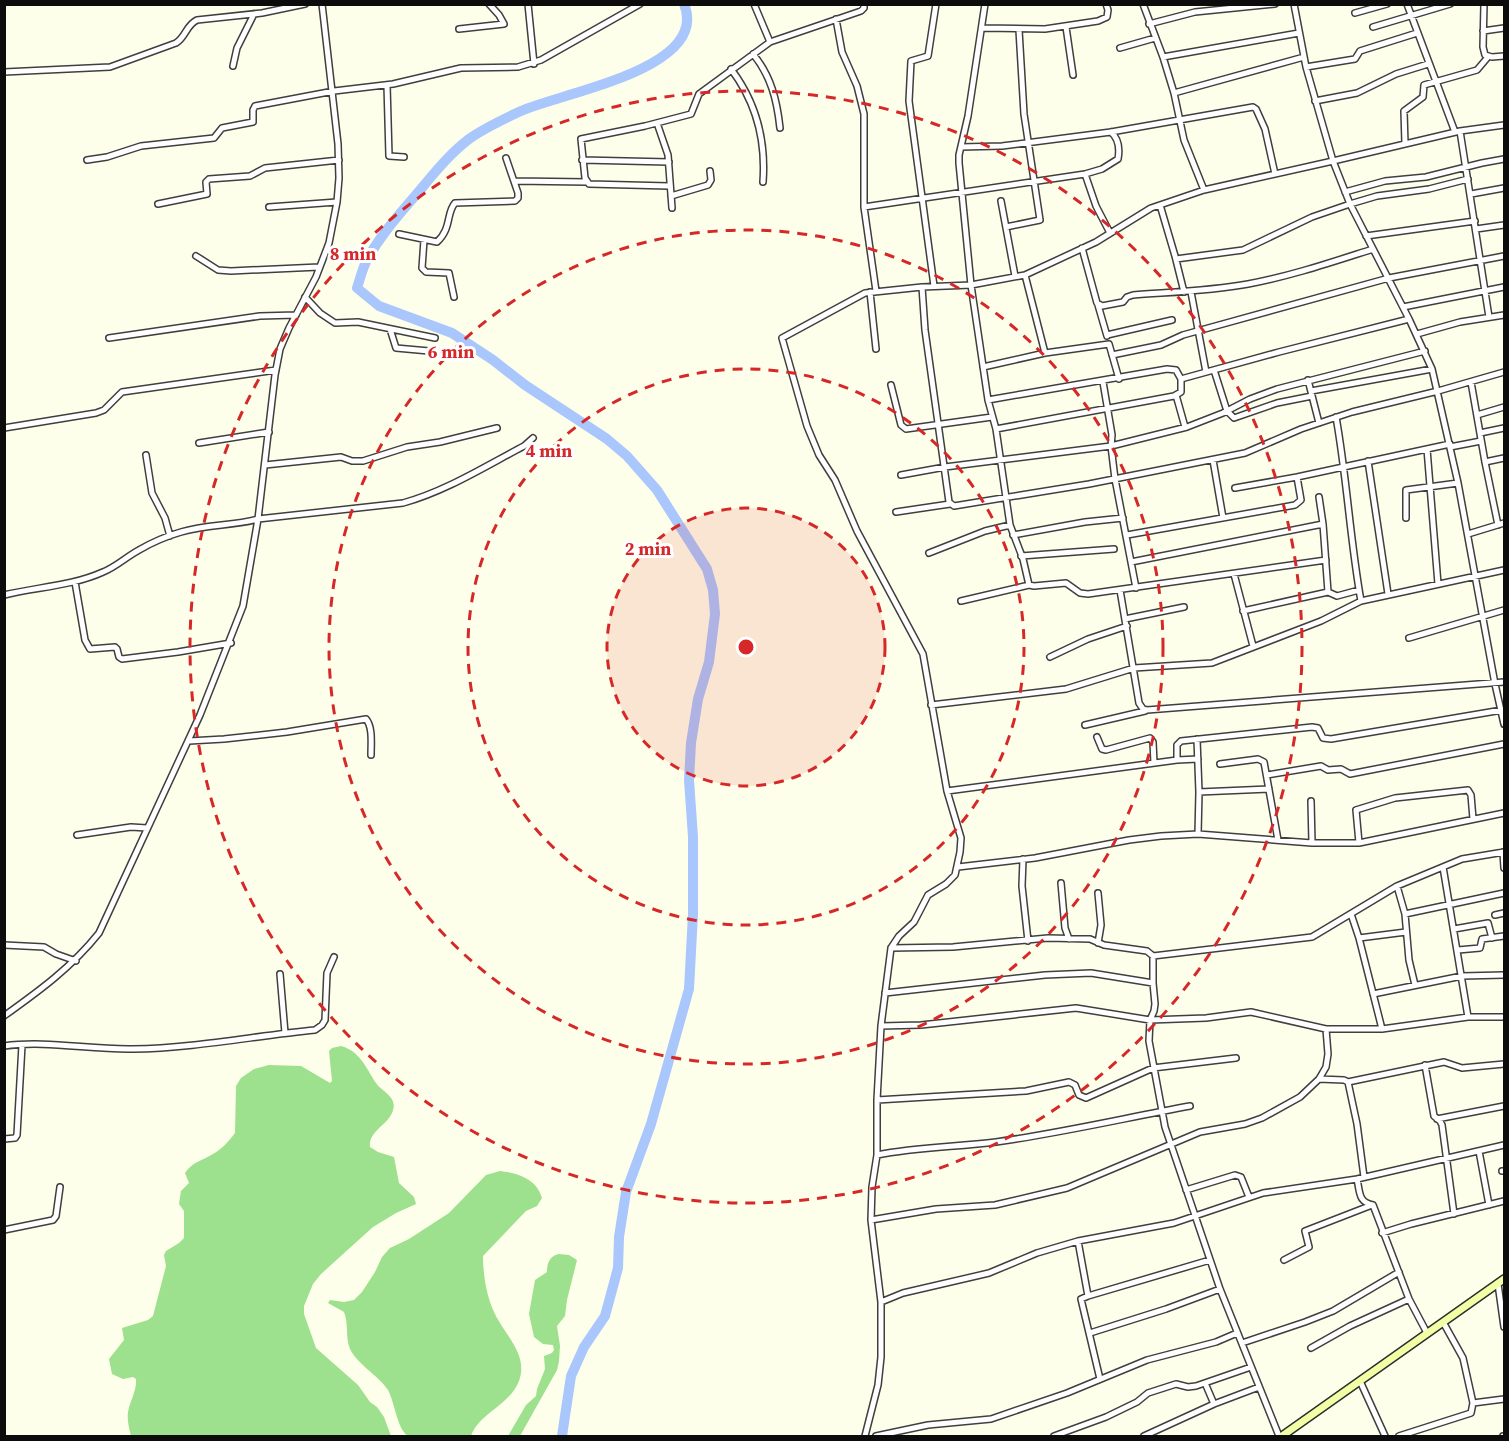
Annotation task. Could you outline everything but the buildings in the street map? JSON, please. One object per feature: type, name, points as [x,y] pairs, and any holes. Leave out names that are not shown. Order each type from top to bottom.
[{"type":"street","points":[[4,72],[110,67],[176,44],[181,40],[191,22],[197,20],[254,14],[305,4]]},
{"type":"street","points":[[4,1016],[76,960],[103,926],[189,741],[231,643],[246,594],[280,349],[320,267],[329,243],[338,202],[339,160],[334,92],[322,4]]},
{"type":"street","points":[[459,29],[504,24],[489,4]]},
{"type":"street","points":[[499,4],[499,15]]},
{"type":"street","points":[[528,4],[534,64]]},
{"type":"street","points":[[87,160],[107,157],[141,146],[214,138],[222,128],[253,122],[255,105],[387,86],[461,68],[518,67],[534,64],[640,4]]},
{"type":"street","points":[[754,4],[770,42]]},
{"type":"street","points":[[587,182],[580,142],[583,137],[691,114],[699,94],[730,69],[770,42],[861,11],[864,9],[864,4]]},
{"type":"street","points":[[934,286],[909,101],[911,61],[927,56],[936,4]]},
{"type":"street","points":[[986,4],[959,163],[971,285],[988,400],[996,429],[1010,525],[1022,556],[1029,585]]},
{"type":"street","points":[[982,28],[1018,30],[1066,27],[1104,20],[1108,14],[1106,4]]},
{"type":"street","points":[[1143,4],[1174,93],[1184,140],[1204,190]]},
{"type":"street","points":[[1149,24],[1195,12],[1275,4]]},
{"type":"street","points":[[1294,4],[1306,67],[1333,162],[1350,204],[1417,334],[1432,369],[1458,483],[1504,724]]},
{"type":"street","points":[[1355,13],[1387,4]]},
{"type":"street","points":[[1407,4],[1428,64],[1458,131],[1471,194],[1489,317]]},
{"type":"street","points":[[1373,27],[1450,4]]},
{"type":"street","points":[[1484,4],[1484,52],[1488,57]]},
{"type":"street","points":[[232,66],[237,48],[254,14]]},
{"type":"street","points":[[836,19],[842,52],[862,100],[865,124],[864,207],[873,291],[876,349]]},
{"type":"street","points":[[1066,27],[1073,75]]},
{"type":"street","points":[[1483,31],[1504,28]]},
{"type":"street","points":[[1006,227],[1040,220],[1028,143],[1018,30]]},
{"type":"street","points":[[1162,57],[1299,33]]},
{"type":"street","points":[[1306,67],[1355,59],[1360,51],[1417,33]]},
{"type":"street","points":[[1120,48],[1155,38]]},
{"type":"street","points":[[753,54],[773,87],[780,128]]},
{"type":"street","points":[[1405,144],[1404,111],[1423,97],[1424,86],[1477,70],[1488,57],[1504,56]]},
{"type":"street","points":[[1174,93],[1304,57]]},
{"type":"street","points":[[1315,101],[1357,93],[1396,74],[1428,64]]},
{"type":"street","points":[[730,69],[744,89],[758,123],[764,149],[763,182]]},
{"type":"street","points":[[387,86],[389,156],[404,157]]},
{"type":"street","points":[[961,147],[1002,146],[1111,132],[1250,108],[1256,109],[1264,129],[1275,174]]},
{"type":"street","points":[[657,123],[669,162],[672,208]]},
{"type":"street","points":[[865,1437],[880,1374],[882,1337],[881,1302],[870,1220],[877,1155],[881,1026],[891,948],[899,936],[914,922],[927,895],[946,884],[955,875],[961,838],[947,791],[923,654],[857,531],[835,480],[819,455],[804,417],[782,338],[854,297],[873,291],[971,285],[1025,275],[1096,242],[1151,208],[1204,190],[1333,162],[1458,131],[1504,125]]},
{"type":"street","points":[[864,207],[1084,174],[1118,159],[1117,137],[1111,132]]},
{"type":"street","points":[[399,234],[434,242],[440,239],[447,229],[455,203],[515,201],[518,193],[506,158]]},
{"type":"street","points":[[1345,192],[1385,181],[1426,177],[1504,159]]},
{"type":"street","points":[[158,204],[207,194],[206,182],[209,179],[250,176],[264,168],[339,160]]},
{"type":"street","points":[[582,160],[669,162]]},
{"type":"street","points":[[670,196],[708,185],[711,180],[710,171]]},
{"type":"street","points":[[1084,174],[1096,206],[1110,232]]},
{"type":"street","points":[[1176,260],[1243,250],[1312,217],[1350,204],[1377,196],[1429,189],[1468,179]]},
{"type":"street","points":[[514,181],[669,186]]},
{"type":"street","points":[[1471,194],[1504,188]]},
{"type":"street","points":[[1001,201],[1015,276]]},
{"type":"street","points":[[269,207],[338,202]]},
{"type":"street","points":[[1160,205],[1198,331],[1206,372]]},
{"type":"street","points":[[1366,236],[1475,221]]},
{"type":"street","points":[[1476,229],[1504,225]]},
{"type":"street","points":[[424,240],[422,268],[426,272],[449,273],[454,297]]},
{"type":"street","points":[[1082,248],[1119,379]]},
{"type":"street","points":[[1098,304],[1102,306],[1121,303],[1133,295],[1187,292],[1248,284],[1284,276],[1374,249]]},
{"type":"street","points":[[196,256],[218,270],[231,272],[320,267]]},
{"type":"street","points":[[1112,355],[1161,345],[1198,331],[1389,278],[1504,256]]},
{"type":"street","points":[[1025,275],[1045,353]]},
{"type":"street","points":[[922,287],[925,330],[950,504]]},
{"type":"street","points":[[1403,307],[1504,287]]},
{"type":"street","points":[[305,297],[320,313],[335,323],[358,322],[435,338]]},
{"type":"street","points":[[109,338],[260,316],[296,315]]},
{"type":"street","points":[[1417,334],[1460,322],[1504,315]]},
{"type":"street","points":[[1181,379],[1409,319]]},
{"type":"street","points":[[1107,334],[1172,320]]},
{"type":"street","points":[[390,329],[396,348],[449,353],[459,357]]},
{"type":"street","points":[[983,367],[1045,353],[1109,344]]},
{"type":"street","points":[[901,475],[945,467],[1111,446],[1185,427],[1227,411],[1250,399],[1308,380],[1425,351]]},
{"type":"street","points":[[988,400],[1172,369],[1176,370],[1181,379],[1181,392],[1176,395],[996,429]]},
{"type":"street","points":[[1214,370],[1227,411],[1236,418],[1277,403],[1312,394],[1432,369]]},
{"type":"street","points":[[4,428],[96,413],[104,410],[122,392],[276,370]]},
{"type":"street","points":[[896,512],[1007,498],[1245,453],[1336,417],[1504,372]]},
{"type":"street","points":[[1308,380],[1319,423]]},
{"type":"street","points":[[1103,382],[1112,435],[1115,479],[1136,588]]},
{"type":"street","points":[[1471,382],[1498,525]]},
{"type":"street","points":[[891,385],[903,428],[911,429],[939,423],[992,417]]},
{"type":"street","points":[[1176,395],[1185,427]]},
{"type":"street","points":[[1477,415],[1504,407]]},
{"type":"street","points":[[1336,417],[1345,466],[1346,492],[1361,601]]},
{"type":"street","points":[[265,465],[340,457],[352,461],[363,461],[407,447],[440,442],[497,428]]},
{"type":"street","points":[[1480,433],[1504,428]]},
{"type":"street","points":[[199,443],[269,432]]},
{"type":"street","points":[[4,595],[75,582],[105,572],[140,549],[191,530],[240,524],[258,519],[403,503],[420,498],[460,480],[524,446],[533,438]]},
{"type":"street","points":[[1235,488],[1427,449],[1481,441]]},
{"type":"street","points":[[1427,449],[1438,584]]},
{"type":"street","points":[[146,455],[152,493],[165,518],[170,536]]},
{"type":"street","points":[[1485,462],[1504,458]]},
{"type":"street","points":[[1213,460],[1223,518]]},
{"type":"street","points":[[1368,461],[1388,594]]},
{"type":"street","points":[[1127,535],[1300,503],[1297,477]]},
{"type":"street","points":[[1406,518],[1406,490],[1458,483]]},
{"type":"street","points":[[1319,497],[1328,592]]},
{"type":"street","points":[[1013,535],[1123,518]]},
{"type":"street","points":[[1468,534],[1504,523]]},
{"type":"street","points":[[1131,562],[1323,524]]},
{"type":"street","points":[[929,553],[985,531],[1010,525]]},
{"type":"street","points":[[1022,556],[1114,549]]},
{"type":"street","points":[[961,601],[1029,585],[1066,584],[1083,594],[1326,560]]},
{"type":"street","points":[[932,705],[1066,689],[1134,668],[1212,663],[1321,621],[1361,601],[1504,570]]},
{"type":"street","points":[[1234,573],[1253,646]]},
{"type":"street","points":[[75,582],[85,640],[90,649],[115,646],[122,659],[231,643]]},
{"type":"street","points":[[1120,590],[1139,703],[1143,709],[1147,710]]},
{"type":"street","points":[[1243,611],[1328,592],[1337,596],[1359,590]]},
{"type":"street","points":[[1125,619],[1184,607]]},
{"type":"street","points":[[1409,638],[1504,610]]},
{"type":"street","points":[[1050,657],[1088,639],[1127,626]]},
{"type":"street","points":[[1085,725],[1147,710],[1504,682]]},
{"type":"street","points":[[1176,760],[1178,742],[1197,739],[1312,727],[1318,728],[1323,738],[1331,739],[1503,710]]},
{"type":"street","points":[[189,741],[287,732],[366,718],[370,729],[371,755]]},
{"type":"street","points":[[1097,737],[1102,749],[1106,750],[1150,738],[1153,742],[1154,763]]},
{"type":"street","points":[[1197,739],[1198,834]]},
{"type":"street","points":[[1267,775],[1321,766],[1328,770],[1341,769],[1350,774],[1504,744]]},
{"type":"street","points":[[947,791],[1198,759]]},
{"type":"street","points":[[1220,764],[1261,759],[1267,775],[1278,840]]},
{"type":"street","points":[[1199,792],[1269,789]]},
{"type":"street","points":[[1359,843],[1356,810],[1395,798],[1468,790],[1471,795],[1473,819]]},
{"type":"street","points":[[1311,801],[1312,843]]},
{"type":"street","points":[[958,867],[1023,859],[1129,840],[1198,834],[1312,843],[1359,843],[1504,813]]},
{"type":"street","points":[[77,835],[131,827],[147,828]]},
{"type":"street","points":[[891,948],[953,947],[1090,939],[1147,951],[1153,956],[1306,938],[1317,935],[1397,885],[1462,859],[1504,852],[1504,868]]},
{"type":"street","points":[[1023,859],[1022,886],[1028,941]]},
{"type":"street","points":[[1443,867],[1468,1017]]},
{"type":"street","points":[[1061,884],[1065,928],[1069,939]]},
{"type":"street","points":[[1397,885],[1405,914],[1411,973],[1415,985]]},
{"type":"street","points":[[1098,893],[1101,925],[1098,942]]},
{"type":"street","points":[[1405,914],[1504,893]]},
{"type":"street","points":[[1495,915],[1504,913]]},
{"type":"street","points":[[1351,914],[1382,1029]]},
{"type":"street","points":[[1454,929],[1488,923],[1492,938]]},
{"type":"street","points":[[1359,938],[1406,932]]},
{"type":"street","points":[[1458,950],[1480,948],[1482,939],[1504,936]]},
{"type":"street","points":[[4,945],[44,947],[50,952],[76,960]]},
{"type":"street","points":[[1153,956],[1155,1004],[1149,1020],[1149,1041],[1161,1111],[1185,1190],[1220,1289],[1280,1437],[1504,1279]]},
{"type":"street","points":[[4,1046],[136,1049],[185,1046],[315,1030],[325,1020],[327,973],[334,957]]},
{"type":"street","points":[[885,993],[1044,975],[1091,973],[1153,983]]},
{"type":"street","points":[[280,974],[285,1034]]},
{"type":"street","points":[[1373,994],[1462,976],[1504,975]]},
{"type":"street","points":[[881,1026],[921,1025],[1076,1008],[1149,1020],[1206,1018],[1251,1012],[1326,1029],[1382,1029],[1468,1017],[1504,1017]]},
{"type":"street","points":[[870,1220],[936,1209],[995,1205],[1067,1188],[1200,1132],[1245,1124],[1262,1118],[1300,1097],[1319,1079],[1326,1067],[1328,1054],[1326,1029]]},
{"type":"street","points":[[4,1139],[15,1138],[17,1135],[21,1045]]},
{"type":"street","points":[[877,1100],[1026,1091],[1069,1082],[1075,1085],[1079,1095],[1086,1098],[1153,1068],[1236,1058]]},
{"type":"street","points":[[1319,1079],[1344,1080],[1348,1083],[1444,1062],[1462,1068],[1504,1064]]},
{"type":"street","points":[[1425,1065],[1435,1119]]},
{"type":"street","points":[[1348,1083],[1357,1124],[1362,1200],[1373,1205]]},
{"type":"street","points":[[877,1155],[910,1149],[1004,1141],[1190,1106]]},
{"type":"street","points":[[1435,1119],[1504,1106]]},
{"type":"street","points":[[1435,1119],[1442,1125],[1454,1214]]},
{"type":"street","points":[[881,1302],[903,1293],[989,1273],[1037,1253],[1078,1241],[1174,1223],[1249,1197],[1273,1191],[1360,1178],[1504,1145]]},
{"type":"street","points":[[1479,1151],[1489,1205]]},
{"type":"street","points":[[1185,1190],[1235,1175],[1241,1177],[1249,1197]]},
{"type":"street","points":[[4,1230],[53,1220],[56,1216],[60,1187]]},
{"type":"street","points":[[1382,1233],[1504,1201]]},
{"type":"street","points":[[1373,1205],[1409,1299],[1427,1334]]},
{"type":"street","points":[[1284,1260],[1309,1247],[1305,1231],[1373,1205]]},
{"type":"street","points":[[1078,1241],[1088,1296]]},
{"type":"street","points":[[1100,1379],[1082,1299],[1210,1260]]},
{"type":"street","points":[[1242,1343],[1283,1328],[1305,1323],[1333,1311],[1399,1272]]},
{"type":"street","points":[[1498,1284],[1504,1327]]},
{"type":"street","points":[[1090,1333],[1220,1289]]},
{"type":"street","points":[[1311,1348],[1350,1326],[1409,1299]]},
{"type":"street","points":[[1399,1437],[1471,1413],[1473,1403],[1462,1358],[1443,1322]]},
{"type":"street","points":[[876,1437],[928,1425],[991,1419],[1067,1393],[1147,1360],[1216,1342],[1237,1333]]},
{"type":"street","points":[[1054,1437],[1106,1417],[1148,1394],[1176,1384],[1188,1387],[1251,1367]]},
{"type":"street","points":[[1360,1381],[1385,1437]]},
{"type":"street","points":[[1205,1383],[1214,1404]]},
{"type":"street","points":[[1144,1437],[1214,1404],[1259,1387]]},
{"type":"street","points":[[1473,1403],[1504,1399]]},
{"type":"green space","points":[[341,1046],[348,1048],[358,1056],[379,1087],[392,1099],[394,1108],[392,1113],[372,1137],[370,1147],[394,1157],[399,1183],[414,1197],[416,1204],[373,1227],[321,1274],[313,1284],[304,1306],[304,1314],[316,1348],[358,1385],[370,1402],[377,1407],[384,1417],[391,1436],[131,1436],[128,1412],[136,1379],[133,1377],[123,1379],[112,1374],[109,1359],[124,1340],[122,1328],[148,1320],[153,1316],[166,1266],[164,1255],[184,1238],[184,1211],[179,1204],[181,1191],[189,1183],[185,1173],[194,1164],[219,1150],[235,1133],[236,1086],[241,1078],[254,1069],[269,1065],[301,1066],[330,1083],[332,1081],[329,1051]]},
{"type":"green space","points":[[500,1171],[526,1178],[536,1186],[542,1198],[537,1206],[526,1211],[483,1256],[488,1296],[497,1318],[519,1355],[521,1372],[519,1381],[509,1396],[481,1421],[471,1436],[408,1436],[401,1428],[388,1390],[350,1349],[344,1312],[328,1303],[330,1300],[344,1302],[354,1300],[362,1292],[382,1257],[390,1248],[409,1239],[449,1213],[486,1175]]},
{"type":"green space","points":[[559,1254],[569,1255],[577,1260],[565,1316],[557,1326],[560,1346],[557,1370],[520,1436],[508,1436],[526,1405],[536,1396],[545,1369],[544,1356],[554,1350],[553,1345],[543,1344],[534,1337],[529,1314],[535,1280],[547,1272],[549,1261]]},
{"type":"waterway","points":[[562,1436],[571,1376],[584,1347],[605,1316],[618,1268],[619,1237],[626,1192],[651,1124],[689,989],[693,914],[693,837],[689,780],[691,743],[698,699],[709,662],[715,614],[713,590],[707,569],[657,490],[627,456],[607,439],[452,333],[379,306],[357,288],[366,262],[382,236],[434,173],[461,145],[481,131],[521,111],[597,86],[655,62],[675,46],[686,27],[684,4]]}]
